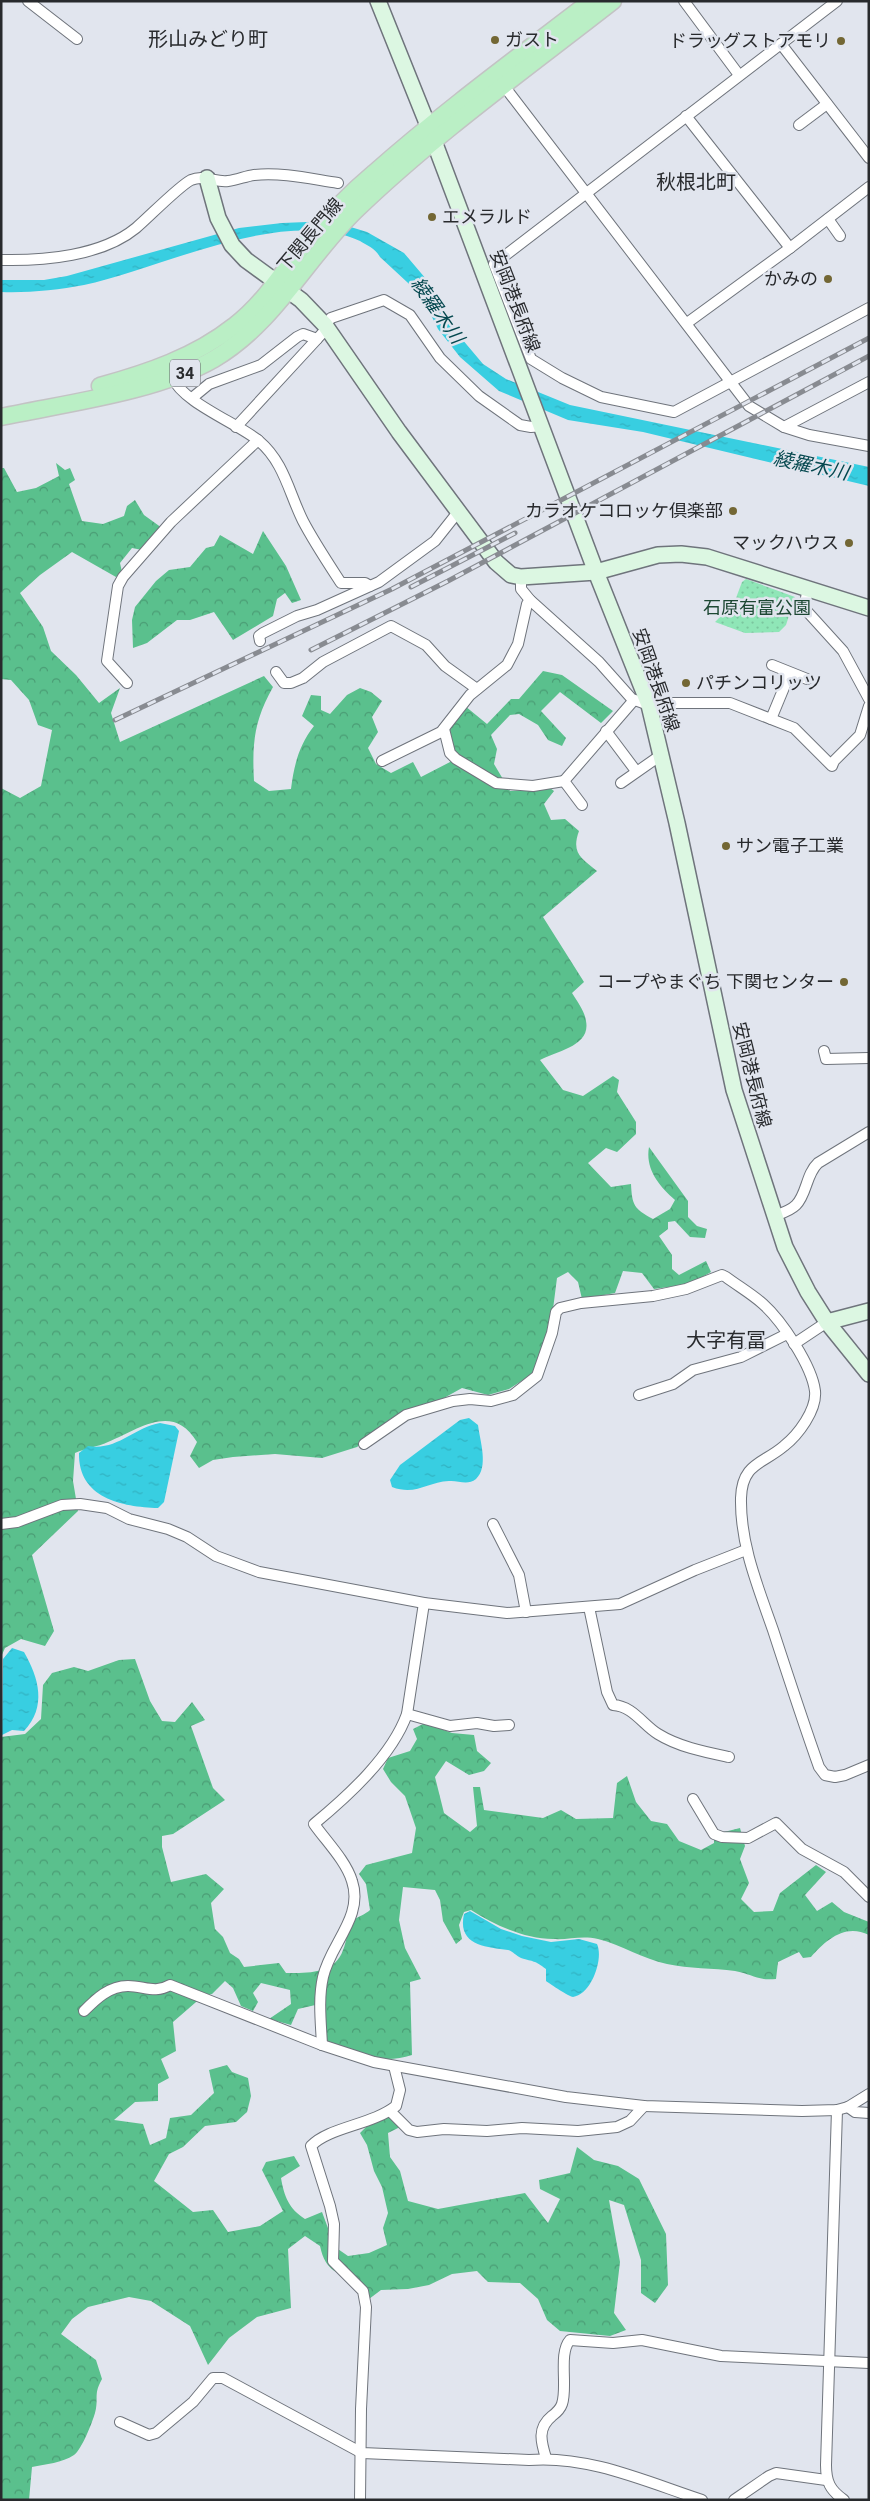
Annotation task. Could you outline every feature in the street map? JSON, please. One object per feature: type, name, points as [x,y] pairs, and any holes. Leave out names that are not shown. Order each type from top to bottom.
[{"type":"main road","name":"安岡港長府線","points":[[378,1],[542,423],[596,572],[649,705],[734,1090],[784,1246],[808,1292],[827,1322],[869,1374]]},
{"type":"main road","name":"下関長門線","points":[[1,416],[173,378],[213,359],[231,348],[259,324],[283,286],[306,242],[374,172],[431,135],[500,80],[613,1]]},
{"type":"main road","name":"下関長門線","points":[[500,80],[585,3]]},
{"type":"main road","name":"下関長門線","points":[[1,416],[130,377],[194,352],[234,326],[283,286],[431,135]]},
{"type":"main road","points":[[207,178],[224,234],[240,254],[283,286],[323,331],[458,512],[502,569],[511,575],[521,577],[596,572],[637,560],[681,554],[707,557],[869,608]]},
{"type":"main road","points":[[827,1322],[869,1311]]},
{"type":"street","points":[[28,1],[77,39]]},
{"type":"street","points":[[684,1],[739,75]]},
{"type":"street","points":[[837,1],[494,264],[531,359],[562,378],[601,397],[674,412],[869,308]]},
{"type":"street","points":[[781,44],[869,158]]},
{"type":"street","points":[[500,80],[749,406],[784,427],[809,435],[869,446]]},
{"type":"street","points":[[799,125],[827,104]]},
{"type":"street","points":[[686,116],[790,248]]},
{"type":"street","points":[[1,260],[58,256],[116,241],[134,229],[191,180],[207,178],[227,182],[254,175],[280,175],[338,183]]},
{"type":"street","points":[[687,323],[790,248],[869,187]]},
{"type":"street","points":[[828,219],[840,236]]},
{"type":"street","points":[[236,427],[323,331],[331,318],[384,300],[410,315],[440,358],[478,396],[520,425],[530,427],[542,423]]},
{"type":"street","points":[[192,398],[209,384],[261,365],[303,334],[323,331]]},
{"type":"street","points":[[173,378],[175,384],[192,398],[258,440],[274,456],[283,470],[302,519],[341,583],[365,583],[370,586]]},
{"type":"street","points":[[784,427],[869,382]]},
{"type":"street","points":[[127,683],[107,661],[118,586],[171,522],[258,440]]},
{"type":"street","points":[[260,641],[259,636],[297,616],[317,610],[370,586],[435,541],[458,512]]},
{"type":"street","points":[[521,577],[521,589],[530,600],[599,662],[634,700],[649,705],[663,703],[730,703],[794,728],[832,766],[834,761],[860,735],[869,706]]},
{"type":"street","points":[[808,588],[804,608],[842,651],[869,699]]},
{"type":"street","points":[[382,761],[444,729],[477,689],[500,671],[514,655],[527,604],[530,600]]},
{"type":"street","points":[[276,672],[284,683],[291,683],[324,662],[391,626],[426,645],[445,666],[477,689]]},
{"type":"street","points":[[772,665],[807,679]]},
{"type":"street","points":[[771,719],[790,673]]},
{"type":"street","points":[[444,729],[450,753],[456,759],[496,783],[533,786],[564,781],[606,730],[634,700]]},
{"type":"street","points":[[606,730],[636,771]]},
{"type":"street","points":[[621,783],[661,755]]},
{"type":"street","points":[[564,781],[582,805]]},
{"type":"street","points":[[824,1050],[826,1059],[869,1058]]},
{"type":"street","points":[[774,1216],[790,1210],[800,1201],[813,1168],[818,1163],[869,1132]]},
{"type":"street","points":[[364,1444],[406,1415],[453,1401],[470,1399],[491,1401],[513,1395],[537,1376],[552,1333],[556,1312],[560,1308],[581,1303],[652,1296],[686,1289],[722,1275],[763,1304],[787,1334],[810,1376],[815,1392],[813,1407],[800,1427],[784,1446],[756,1463],[742,1484],[741,1498],[746,1550],[820,1767],[825,1775],[836,1777],[869,1765]]},
{"type":"street","points":[[794,1344],[827,1322]]},
{"type":"street","points":[[639,1395],[672,1384],[693,1370],[741,1358],[787,1334]]},
{"type":"street","points":[[1,1524],[17,1522],[62,1505],[80,1504],[108,1508],[128,1519],[168,1529],[187,1537],[216,1556],[259,1572],[424,1603],[507,1613],[620,1604],[746,1550]]},
{"type":"street","points":[[492,1524],[519,1575],[526,1612]]},
{"type":"street","points":[[322,2045],[320,1995],[323,1976],[354,1910],[354,1895],[352,1880],[314,1824],[354,1790],[394,1740],[407,1714],[424,1603]]},
{"type":"street","points":[[589,1607],[607,1692],[613,1704],[622,1705],[666,1738],[682,1745],[729,1757]]},
{"type":"street","points":[[407,1714],[450,1726],[477,1722],[494,1726],[509,1725]]},
{"type":"street","points":[[693,1799],[714,1834],[718,1837],[748,1838],[776,1823],[802,1849],[844,1872],[869,1897]]},
{"type":"street","points":[[84,2011],[101,1994],[117,1988],[127,1986],[155,1990],[164,1989],[170,1985],[322,2045],[394,2066],[566,2097],[644,2106],[802,2111],[837,2110],[848,2107],[869,2094]]},
{"type":"street","points":[[360,2500],[361,2409],[366,2307],[363,2290],[333,2261],[332,2215],[311,2146],[318,2140],[369,2122],[396,2106],[400,2096],[394,2066]]},
{"type":"street","points":[[390,2110],[409,2130],[417,2132],[444,2129],[487,2131],[522,2128],[578,2131],[617,2127],[630,2121],[644,2106]]},
{"type":"street","points":[[848,2107],[855,2112],[869,2113]]},
{"type":"street","points":[[837,2110],[828,2361],[826,2480],[831,2488],[844,2500]]},
{"type":"street","points":[[546,2458],[541,2440],[541,2430],[546,2421],[562,2403],[565,2348],[570,2340],[614,2343],[642,2340],[721,2356],[869,2362]]},
{"type":"street","points":[[120,2422],[149,2435],[156,2433],[193,2402],[213,2378],[223,2378],[362,2453],[529,2460],[546,2458],[576,2461],[702,2500]]},
{"type":"street","points":[[734,2500],[776,2473],[826,2480]]},
{"type":"green space","points":[[56,463],[65,470],[70,468],[75,480],[69,484],[82,521],[103,524],[124,516],[127,506],[135,500],[144,515],[162,528],[142,550],[132,548],[120,563],[122,572],[116,577],[72,552],[40,575],[20,593],[43,627],[51,651],[76,675],[99,703],[120,688],[111,713],[120,742],[264,676],[273,687],[258,722],[253,755],[254,781],[269,791],[291,789],[298,756],[304,740],[314,726],[302,716],[311,695],[321,696],[321,710],[330,714],[347,695],[360,688],[371,692],[382,701],[372,717],[378,732],[368,748],[376,764],[391,773],[413,762],[421,777],[452,761],[448,730],[465,706],[487,724],[511,699],[519,699],[543,671],[562,675],[613,711],[601,723],[560,692],[541,711],[566,738],[562,746],[548,740],[538,725],[519,714],[510,715],[491,735],[497,749],[494,764],[510,791],[529,790],[546,785],[554,791],[544,804],[551,820],[565,819],[579,831],[576,845],[577,850],[582,858],[597,871],[543,917],[584,982],[572,993],[584,1014],[586,1029],[578,1042],[540,1060],[563,1090],[583,1096],[613,1076],[619,1080],[617,1092],[636,1122],[636,1134],[617,1152],[606,1148],[588,1163],[611,1187],[631,1184],[635,1206],[653,1219],[670,1209],[675,1200],[659,1183],[651,1170],[648,1155],[649,1147],[688,1201],[688,1217],[697,1226],[707,1229],[705,1238],[690,1237],[675,1221],[668,1222],[668,1229],[659,1236],[672,1255],[672,1269],[679,1275],[706,1261],[711,1272],[690,1284],[654,1289],[642,1273],[623,1271],[615,1293],[582,1299],[578,1282],[568,1272],[557,1278],[552,1317],[534,1373],[509,1389],[488,1395],[462,1388],[444,1398],[411,1409],[390,1419],[357,1447],[322,1458],[275,1454],[233,1457],[213,1460],[199,1468],[190,1456],[197,1442],[188,1430],[177,1423],[166,1421],[143,1426],[104,1444],[75,1453],[73,1481],[78,1511],[32,1555],[54,1631],[45,1646],[21,1639],[5,1648],[1,1657],[1,788],[20,798],[41,786],[52,730],[38,725],[29,700],[11,680],[1,679],[1,468],[4,468],[17,492],[36,488],[59,476]]},
{"type":"green space","points":[[263,531],[286,566],[301,600],[292,603],[285,593],[277,599],[273,616],[233,640],[214,612],[190,620],[177,620],[147,643],[133,648],[132,620],[135,607],[156,581],[169,570],[190,567],[206,548],[214,546],[220,535],[253,554]]},
{"type":"green space","name":"石原有富公園","points":[[746,579],[795,597],[786,625],[779,632],[745,633],[715,622],[725,612],[730,614],[742,582]]},
{"type":"green space","points":[[135,1659],[150,1701],[162,1721],[175,1722],[192,1702],[205,1720],[191,1726],[213,1788],[225,1800],[173,1834],[162,1836],[162,1847],[171,1882],[206,1874],[224,1889],[211,1903],[215,1929],[223,1937],[230,1953],[239,1959],[244,1967],[279,1963],[286,1973],[303,1973],[327,1968],[339,1958],[352,1923],[370,1910],[366,1884],[359,1874],[366,1865],[412,1853],[416,1828],[405,1796],[391,1782],[383,1769],[388,1758],[410,1751],[417,1739],[413,1729],[425,1723],[452,1733],[474,1735],[477,1751],[491,1763],[484,1771],[469,1775],[446,1761],[435,1777],[444,1813],[470,1832],[477,1826],[473,1787],[480,1787],[484,1810],[543,1818],[561,1810],[576,1819],[613,1818],[617,1783],[627,1776],[636,1802],[651,1821],[667,1824],[679,1841],[701,1850],[714,1843],[714,1838],[720,1833],[740,1828],[745,1846],[740,1859],[749,1883],[741,1899],[754,1912],[773,1911],[780,1893],[816,1865],[826,1872],[805,1895],[817,1911],[832,1902],[844,1912],[869,1922],[869,1935],[852,1931],[844,1932],[830,1939],[811,1957],[803,1958],[799,1952],[778,1962],[776,1979],[764,1979],[735,1971],[667,1964],[598,1939],[586,1937],[553,1939],[532,1937],[500,1926],[471,1910],[464,1912],[459,1925],[462,1939],[456,1944],[443,1921],[440,1900],[435,1890],[403,1887],[399,1920],[405,1948],[421,1979],[410,1982],[412,2055],[390,2059],[358,2054],[327,2041],[324,2003],[298,2009],[291,2025],[269,2019],[291,2004],[290,1990],[261,1983],[253,1993],[258,2002],[253,2011],[241,2006],[233,1988],[225,1981],[212,1994],[203,1996],[173,2022],[176,2051],[161,2059],[169,2078],[158,2084],[158,2101],[135,2102],[114,2120],[143,2124],[150,2145],[166,2138],[170,2118],[191,2115],[214,2093],[209,2070],[227,2065],[232,2072],[248,2078],[251,2096],[247,2112],[236,2122],[205,2126],[183,2147],[169,2154],[154,2181],[193,2212],[213,2210],[228,2232],[260,2226],[283,2211],[262,2170],[266,2162],[294,2156],[300,2166],[281,2178],[286,2196],[291,2206],[299,2215],[305,2219],[322,2212],[335,2247],[348,2256],[369,2253],[387,2245],[383,2228],[388,2213],[382,2187],[374,2171],[367,2145],[360,2133],[366,2127],[389,2114],[400,2127],[388,2133],[390,2157],[400,2171],[408,2201],[438,2209],[525,2193],[548,2223],[560,2199],[540,2189],[539,2180],[570,2173],[577,2147],[594,2160],[618,2166],[639,2179],[666,2234],[668,2285],[655,2303],[641,2293],[641,2260],[624,2205],[609,2200],[620,2262],[614,2313],[626,2330],[610,2336],[560,2331],[547,2320],[538,2299],[520,2283],[488,2282],[477,2271],[452,2274],[429,2285],[408,2289],[381,2290],[369,2299],[361,2282],[329,2267],[322,2255],[320,2246],[305,2236],[288,2249],[291,2308],[257,2317],[229,2338],[208,2365],[190,2326],[151,2301],[129,2297],[88,2307],[72,2319],[61,2334],[96,2360],[102,2379],[97,2393],[92,2423],[74,2455],[59,2462],[32,2467],[29,2500],[1,2500],[1,1737],[25,1734],[41,1719],[43,1685],[52,1673],[74,1667],[88,1671],[119,1660]]},
{"type":"water","name":"綾羅木川","points":[[331,221],[367,232],[404,253],[432,286],[451,326],[483,364],[506,379],[570,405],[869,467],[869,486],[643,432],[568,420],[499,391],[460,357],[438,329],[421,295],[376,251],[360,241],[330,232],[297,230],[260,235],[223,243],[84,285],[43,291],[1,292],[1,280],[44,280],[67,276],[239,228],[282,223]]},
{"type":"water","points":[[469,1418],[478,1425],[483,1454],[482,1468],[476,1479],[466,1482],[441,1482],[408,1490],[392,1487],[390,1480],[400,1465],[460,1420]]},
{"type":"water","points":[[160,1423],[175,1426],[179,1431],[164,1502],[158,1508],[130,1505],[105,1497],[94,1490],[86,1480],[81,1468],[79,1453],[88,1446],[108,1445],[141,1429]]},
{"type":"water","points":[[12,1648],[24,1652],[34,1672],[37,1682],[38,1702],[36,1712],[24,1731],[12,1730],[2,1735],[3,1659]]},
{"type":"water","points":[[470,1911],[501,1929],[522,1936],[551,1942],[579,1939],[597,1944],[599,1958],[590,1983],[579,1995],[573,1997],[546,1981],[546,1969],[539,1964],[521,1958],[510,1951],[475,1942],[465,1932],[463,1924],[464,1914]]},
{"type":"railway","points":[[115,720],[392,589],[869,338]]},
{"type":"railway","points":[[311,650],[448,581],[869,356]]},
{"type":"railway","points":[[411,587],[515,533]]},
{"type":"place","name":"ガスト","points":[[495,40]]},
{"type":"place","name":"ドラッグストアモリ","points":[[841,41]]},
{"type":"place","name":"エメラルド","points":[[432,217]]},
{"type":"place","name":"かみの","points":[[828,279]]},
{"type":"place","name":"カラオケコロッケ倶楽部","points":[[733,511]]},
{"type":"place","name":"マックハウス","points":[[849,543]]},
{"type":"place","name":"パチンコリッツ","points":[[686,683]]},
{"type":"place","name":"サン電子工業","points":[[726,846]]},
{"type":"place","name":"コープやまぐち 下関センター","points":[[844,982]]},
{"type":"district","name":"形山みどり町","points":[[208,39]]},
{"type":"district","name":"秋根北町","points":[[696,182]]},
{"type":"district","name":"大字有冨","points":[[726,1340]]}]
